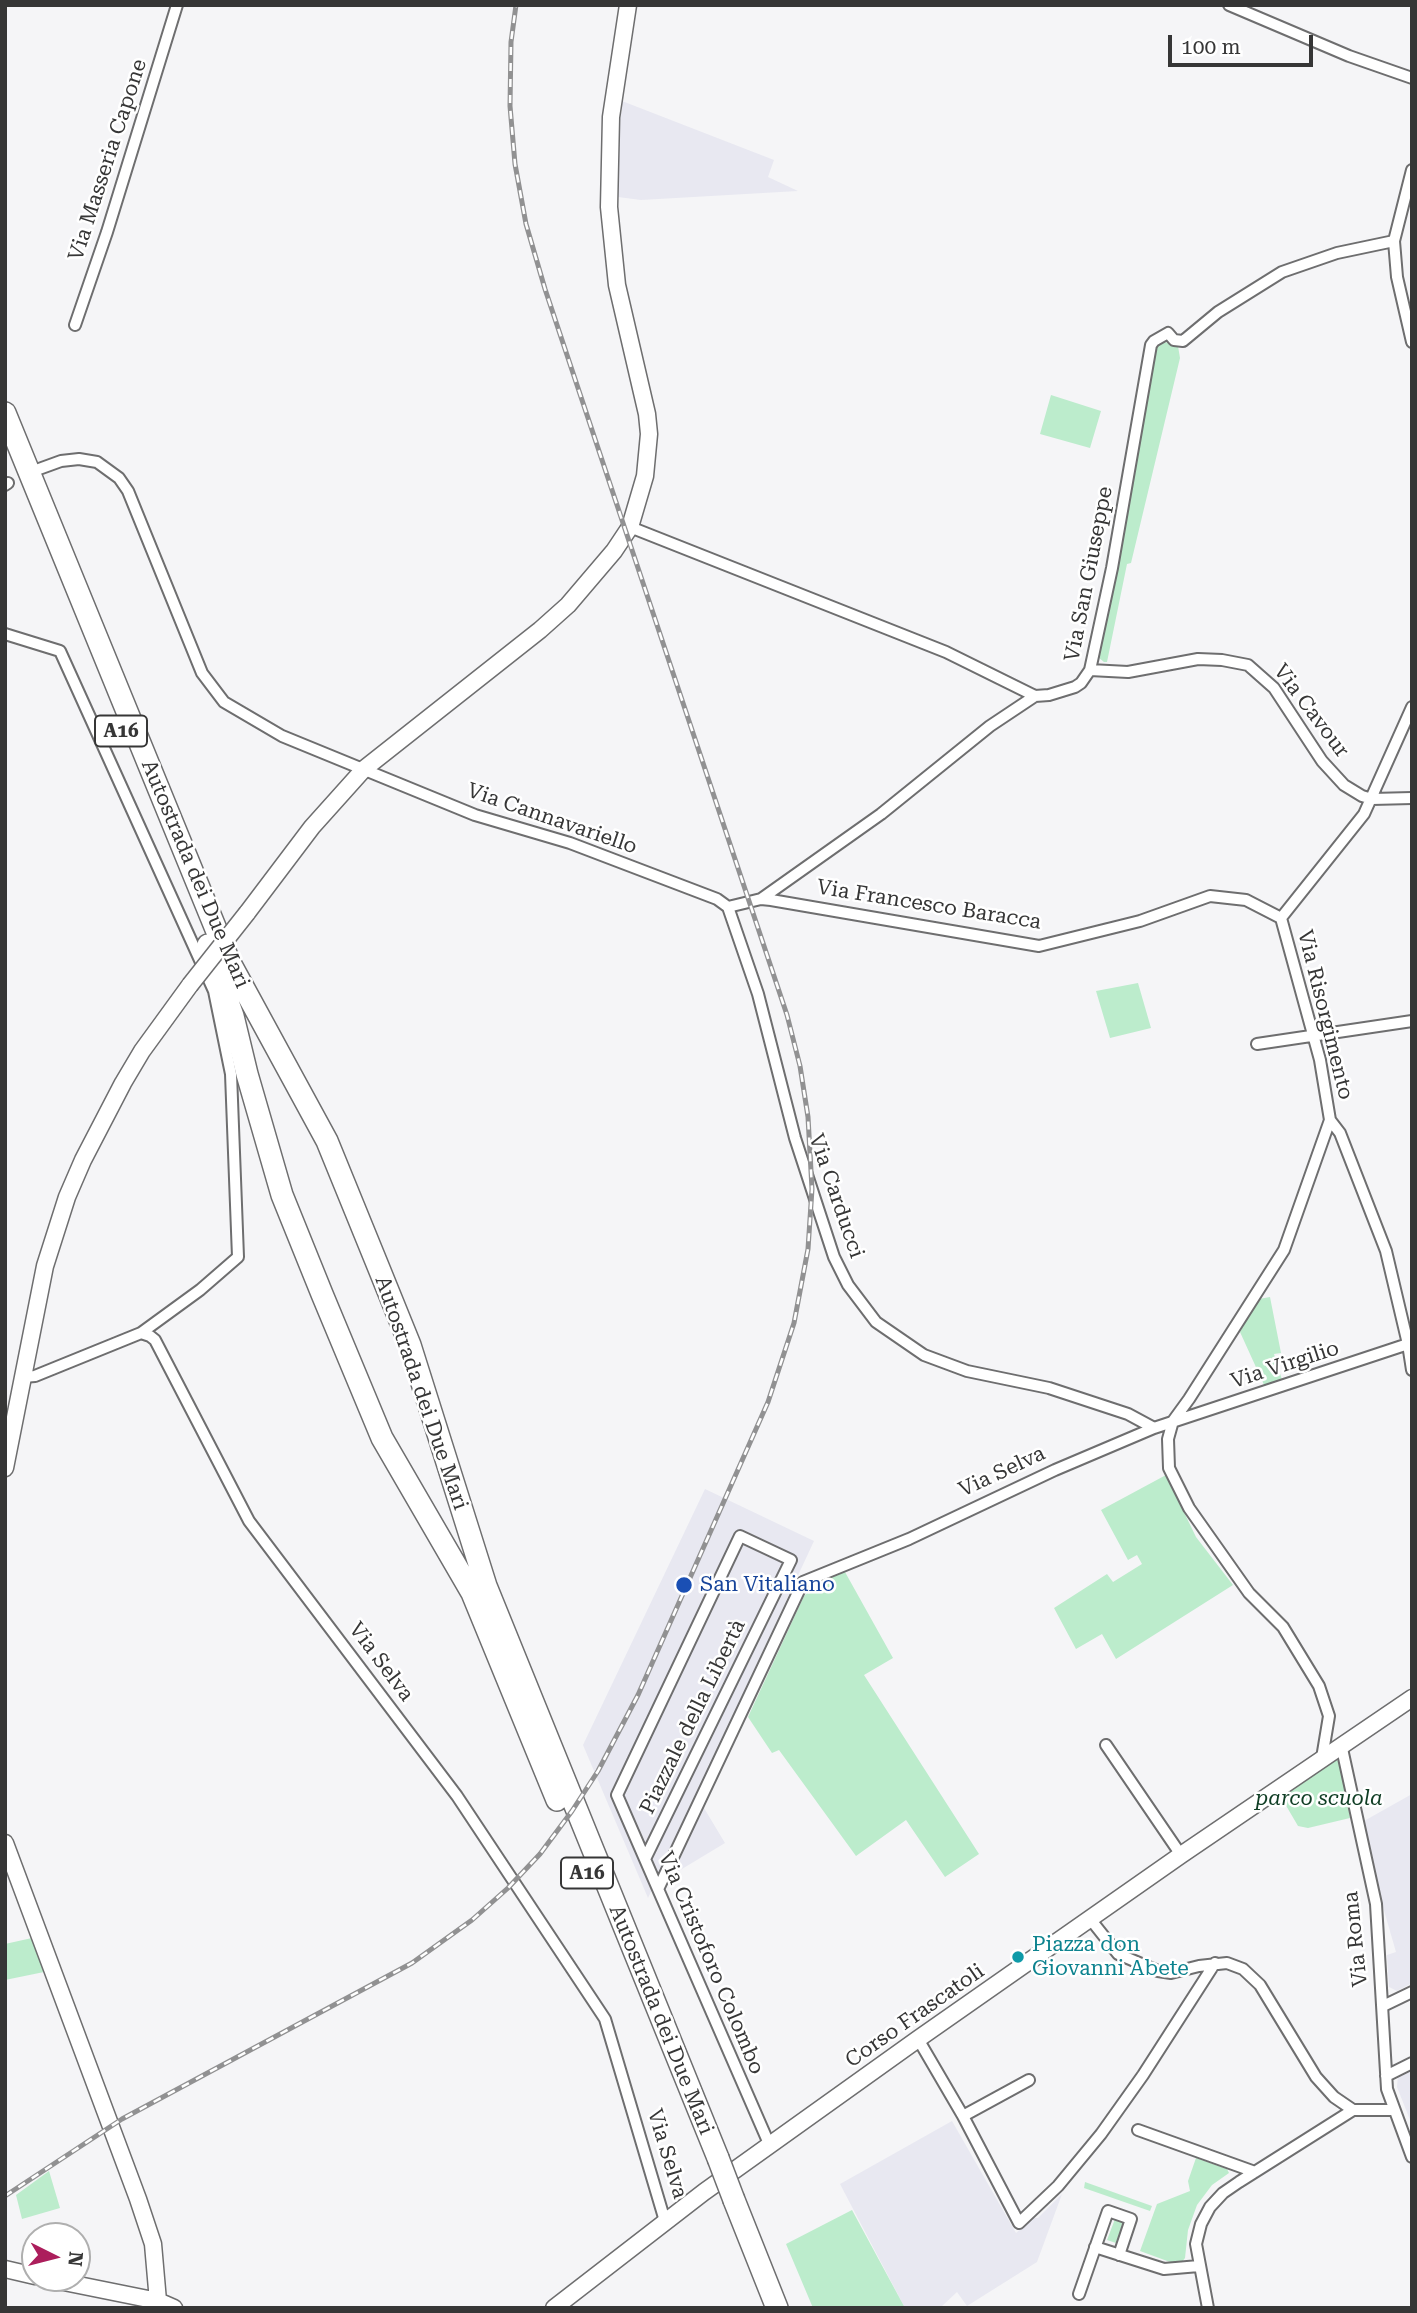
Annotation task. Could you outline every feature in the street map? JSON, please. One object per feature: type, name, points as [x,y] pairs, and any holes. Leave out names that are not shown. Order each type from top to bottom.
[{"type":"highway","name":"Autostrada dei Due Mari","points":[[5,413],[229,961],[327,1141],[410,1345],[485,1586],[719,2165],[720,2198],[764,2308]]},
{"type":"highway","name":"Autostrada dei Due Mari","points":[[5,447],[221,981],[282,1195],[332,1318],[382,1438],[472,1593],[719,2165]]},
{"type":"highway","name":"Autostrada dei Due Mari","points":[[720,2198],[777,2308]]},
{"type":"street","name":"Via Masseria Capone","points":[[75,325],[107,232],[177,5]]},
{"type":"street","points":[[5,1468],[45,1266],[67,1197],[104,1118],[142,1051],[312,827],[364,769],[568,605],[614,551],[630,527],[645,476],[649,434],[647,414],[617,285],[609,207],[612,106],[628,5]]},
{"type":"street","points":[[1229,5],[1251,9],[1349,56],[1412,78]]},
{"type":"street","points":[[1412,170],[1394,241],[1397,277],[1412,342]]},
{"type":"street","name":"Via San Giuseppe","points":[[1035,696],[1049,695],[1074,687],[1086,678],[1090,670],[1112,568],[1151,345],[1154,341],[1168,333],[1174,340],[1183,341],[1218,312],[1264,282],[1292,268],[1337,253],[1394,241]]},
{"type":"street","name":"Via Cannavariello","points":[[39,469],[61,461],[79,459],[97,462],[119,478],[128,491],[202,673],[224,702],[282,736],[475,815],[545,835],[627,864],[717,899],[728,907]]},
{"type":"street","points":[[630,527],[946,652],[1035,696]]},
{"type":"street","points":[[5,634],[60,652],[214,991],[231,1074],[238,1257],[200,1290],[141,1333],[35,1376],[23,1377]]},
{"type":"street","name":"Via Cavour","points":[[1090,670],[1128,672],[1198,659],[1248,665],[1274,688],[1322,761],[1344,785],[1371,799]]},
{"type":"street","points":[[761,899],[881,814],[990,726],[1035,696]]},
{"type":"street","name":"Via Risorgimento","points":[[1330,1120],[1320,1060],[1281,918],[1364,814],[1412,707]]},
{"type":"street","points":[[1371,799],[1412,798]]},
{"type":"street","name":"Via Francesco Baracca","points":[[728,907],[761,899],[1039,946],[1140,921],[1210,896],[1246,900],[1281,918]]},
{"type":"street","name":"Via Carducci","points":[[728,907],[758,994],[795,1138],[834,1257],[848,1285],[876,1322],[924,1355],[967,1371],[1049,1388],[1128,1414],[1154,1428]]},
{"type":"street","points":[[1257,1044],[1412,1021]]},
{"type":"street","points":[[1330,1120],[1340,1133],[1378,1225],[1396,1285],[1412,1370]]},
{"type":"street","points":[[1321,1759],[1329,1716],[1319,1686],[1283,1627],[1249,1593],[1189,1508],[1169,1468],[1168,1439],[1173,1421],[1284,1250],[1330,1120]]},
{"type":"street","name":"Via Selva","points":[[141,1333],[155,1340],[249,1521],[457,1796],[605,2019],[665,2221]]},
{"type":"street","name":"Via Virgilio","points":[[1173,1421],[1408,1344]]},
{"type":"street","name":"Via Selva","points":[[659,1887],[803,1582],[887,1548],[1055,1470],[1173,1421]]},
{"type":"street","name":"Piazzale della Libertà","points":[[617,1795],[740,1536],[791,1560],[645,1859]]},
{"type":"street","name":"Corso Frascatoli","points":[[719,2165],[770,2146],[1181,1855],[1412,1698]]},
{"type":"street","name":"Via Roma","points":[[1341,1744],[1376,1904],[1386,2076],[1394,2110],[1412,2157]]},
{"type":"street","points":[[1106,1745],[1181,1855]]},
{"type":"street","name":"Via Cristoforo Colombo","points":[[617,1795],[770,2146]]},
{"type":"street","points":[[5,1843],[153,2244],[157,2304]]},
{"type":"street","points":[[1091,1920],[1118,1954],[1158,1971],[1171,1973],[1215,1963],[1235,1965],[1255,1979],[1316,2077],[1334,2097],[1353,2110]]},
{"type":"street","points":[[918,2039],[963,2116],[1019,2223],[1058,2186],[1101,2134],[1143,2075],[1215,1963]]},
{"type":"street","name":"Via Roma","points":[[1383,2006],[1412,1992]]},
{"type":"street","points":[[1386,2076],[1412,2063]]},
{"type":"street","points":[[963,2116],[1029,2080]]},
{"type":"street","points":[[1208,2308],[1196,2244],[1200,2224],[1223,2193],[1353,2110],[1394,2110]]},
{"type":"street","points":[[1138,2130],[1255,2172]]},
{"type":"street","points":[[554,2308],[665,2221],[720,2198]]},
{"type":"street","points":[[1079,2294],[1108,2211],[1132,2219],[1119,2255]]},
{"type":"street","points":[[1095,2247],[1164,2269],[1199,2266]]},
{"type":"street","points":[[91,2289],[174,2308]]},
{"type":"shaded area","points":[[622,101],[774,160],[768,177],[798,191],[641,200],[618,197]]},
{"type":"shaded area","points":[[705,1489],[814,1541],[648,1898],[583,1745]]},
{"type":"shaded area","points":[[1412,1794],[1412,1983],[1397,1991],[1389,1987],[1387,1955],[1396,1952],[1381,1900],[1364,1821]]},
{"type":"shaded area","points":[[704,1808],[725,1843],[672,1875],[697,1822]]},
{"type":"shaded area","points":[[1412,2067],[1412,2125],[1397,2087],[1398,2074]]},
{"type":"shaded area","points":[[952,2121],[1016,2233],[1033,2218],[1038,2218],[1062,2194],[1037,2262],[967,2306],[957,2292],[940,2308],[905,2308],[840,2184]]},
{"type":"green space","points":[[1161,342],[1178,346],[1180,358],[1131,563],[1127,564],[1107,662],[1104,662],[1098,657],[1155,346]]},
{"type":"green space","points":[[1051,395],[1101,411],[1090,448],[1040,434]]},
{"type":"green space","points":[[1138,983],[1151,1028],[1110,1038],[1096,991]]},
{"type":"green space","points":[[1270,1297],[1281,1353],[1274,1354],[1283,1383],[1265,1387],[1240,1332],[1259,1299]]},
{"type":"green space","points":[[1166,1475],[1196,1537],[1233,1585],[1116,1659],[1102,1634],[1076,1649],[1054,1608],[1107,1574],[1113,1582],[1142,1564],[1137,1555],[1128,1560],[1101,1510]]},
{"type":"green space","points":[[845,1572],[893,1658],[864,1675],[979,1854],[945,1877],[906,1820],[856,1856],[779,1750],[772,1753],[748,1717],[804,1596],[816,1584]]},
{"type":"green space","name":"parco scuola","points":[[1340,1760],[1350,1818],[1308,1828],[1298,1826],[1281,1797],[1326,1762]]},
{"type":"green space","points":[[32,1938],[44,1972],[5,1980],[5,1944]]},
{"type":"green space","points":[[1196,2158],[1227,2169],[1229,2173],[1212,2185],[1197,2205],[1188,2230],[1185,2258],[1182,2262],[1170,2262],[1140,2251],[1157,2204],[1190,2191],[1188,2181]]},
{"type":"green space","points":[[49,2171],[60,2208],[22,2219],[16,2195]]},
{"type":"green space","points":[[1085,2182],[1152,2206],[1150,2211],[1084,2188]]},
{"type":"green space","points":[[852,2210],[905,2308],[813,2308],[786,2244]]},
{"type":"green space","points":[[1115,2219],[1123,2222],[1116,2243],[1107,2240]]},
{"type":"railway","points":[[5,2196],[122,2119],[412,1963],[472,1920],[508,1888],[540,1854],[598,1771],[638,1695],[768,1402],[794,1323],[808,1249],[812,1189],[808,1117],[800,1066],[787,1015],[545,289],[526,224],[515,164],[510,106],[511,42],[516,5]]},
{"type":"place","name":"San Vitaliano","points":[[684,1585]]},
{"type":"place","name":"Piazza don Giovanni Abete","points":[[1018,1957]]}]
